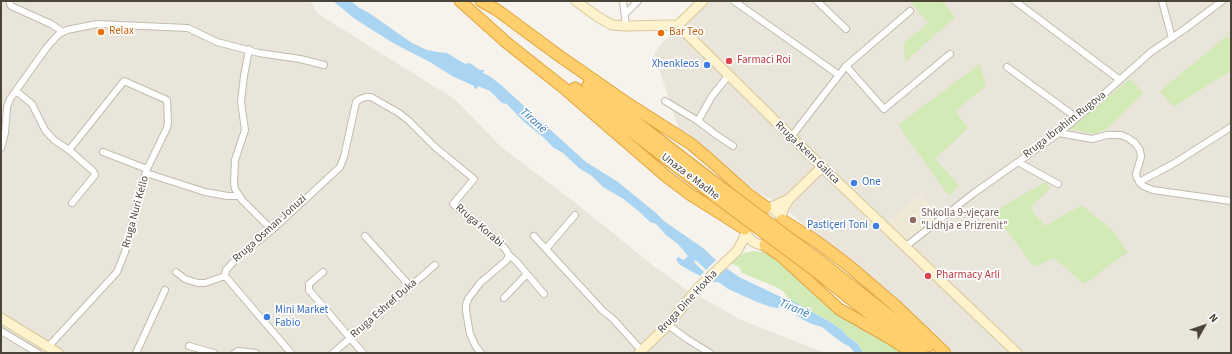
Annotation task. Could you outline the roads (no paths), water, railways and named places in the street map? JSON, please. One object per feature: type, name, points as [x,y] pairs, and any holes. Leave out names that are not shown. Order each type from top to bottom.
[{"type":"highway","name":"Unaza e Madhe","points":[[460,1],[936,353]]},
{"type":"highway","points":[[460,1],[507,43],[565,88],[667,177],[745,231]]},
{"type":"highway","name":"Unaza e Madhe","points":[[478,1],[630,117],[715,189]]},
{"type":"highway","points":[[481,1],[497,10],[558,56],[691,144],[749,195],[768,207]]},
{"type":"highway","points":[[781,218],[848,266],[893,304],[945,353]]},
{"type":"highway","points":[[761,244],[780,255],[839,309],[888,337],[912,353]]},
{"type":"highway","name":"Unaza e Madhe","points":[[817,265],[852,300],[921,353]]},
{"type":"main road","points":[[576,1],[605,21],[612,24],[626,26],[677,26],[703,1]]},
{"type":"main road","name":"Rruga Azem Galica","points":[[677,26],[683,30],[822,167],[1017,353]]},
{"type":"main road","name":"Rruga Dine Hoxha","points":[[733,254],[761,244],[771,244],[780,237],[783,227],[781,218],[784,207],[789,199],[822,167]]},
{"type":"main road","name":"Rruga Dine Hoxha","points":[[640,352],[668,325],[697,289],[733,254],[743,240],[746,219],[751,212],[758,208],[768,207],[789,199]]},
{"type":"main road","points":[[768,207],[775,210],[781,218]]},
{"type":"main road","points":[[745,231],[752,241],[761,244]]},
{"type":"main road","points":[[1,318],[58,353]]},
{"type":"street","points":[[9,1],[11,6],[51,24],[63,32]]},
{"type":"street","points":[[624,1],[626,26]]},
{"type":"street","points":[[625,14],[638,1]]},
{"type":"street","points":[[734,1],[839,75]]},
{"type":"street","points":[[817,1],[846,29]]},
{"type":"street","points":[[1014,1],[1120,80]]},
{"type":"street","points":[[1162,1],[1172,38]]},
{"type":"street","name":"Rruga Ibrahim Rugova","points":[[905,246],[974,193],[1059,133],[1151,52],[1222,1]]},
{"type":"street","points":[[791,137],[846,66],[910,11]]},
{"type":"street","points":[[1,148],[5,133],[8,103],[47,46],[63,32],[72,28],[97,24],[188,28],[217,42],[259,53],[300,59],[324,65]]},
{"type":"street","points":[[249,50],[241,102],[245,130],[235,160],[234,184],[238,196],[272,230]]},
{"type":"street","points":[[846,66],[884,109],[950,54]]},
{"type":"street","points":[[1007,67],[1077,118]]},
{"type":"street","points":[[698,121],[712,96],[729,75]]},
{"type":"street","name":"Rruga Nuri Kello","points":[[48,347],[117,272],[125,252],[146,171],[167,128],[167,100],[124,81],[69,150]]},
{"type":"street","points":[[16,91],[32,104],[45,130],[54,140],[69,150],[93,171],[95,175],[72,203]]},
{"type":"street","name":"Rruga Korabi","points":[[362,98],[366,96],[371,98],[399,113],[435,147],[474,179],[453,204],[496,240],[509,255],[506,261],[480,283],[468,299],[466,305],[470,334],[476,347],[481,353]]},
{"type":"street","name":"Rruga Osman Jonuzi","points":[[225,276],[226,270],[230,265],[272,230],[340,167],[344,157],[354,105],[362,98]]},
{"type":"street","points":[[665,101],[698,121],[733,146]]},
{"type":"street","points":[[1139,182],[1173,164],[1231,127]]},
{"type":"street","points":[[1059,133],[1092,139],[1107,135],[1120,135],[1128,138],[1136,144],[1140,150],[1141,158],[1136,174],[1142,186],[1153,190],[1231,201]]},
{"type":"street","points":[[103,152],[146,171],[205,192],[228,196],[238,196]]},
{"type":"street","points":[[1018,162],[1058,184]]},
{"type":"street","points":[[546,249],[575,215]]},
{"type":"street","points":[[365,236],[410,286]]},
{"type":"street","points":[[534,236],[603,311],[613,319],[640,352]]},
{"type":"street","points":[[509,255],[516,261],[544,294]]},
{"type":"street","name":"Rruga Eshref Duka","points":[[333,353],[435,265]]},
{"type":"street","points":[[176,272],[185,278],[198,283],[205,283],[225,276],[289,353]]},
{"type":"street","points":[[323,272],[309,284],[309,290],[363,353]]},
{"type":"street","points":[[504,298],[527,274]]},
{"type":"street","points":[[136,353],[165,290]]},
{"type":"street","points":[[668,325],[710,353]]},
{"type":"street","points":[[1,331],[28,350],[38,353]]},
{"type":"street","points":[[189,346],[214,353]]},
{"type":"street","points":[[235,353],[238,351],[256,353]]},
{"type":"water","name":"Tiranë","points":[[333,1],[351,1],[412,43],[427,50],[447,53],[465,64],[470,63],[480,70],[484,70],[483,73],[491,77],[502,86],[586,162],[618,182],[664,221],[703,248],[716,260],[706,270],[694,260],[704,272],[700,276],[680,265],[676,260],[678,257],[684,260],[688,256],[678,244],[666,235],[656,224],[650,222],[622,198],[603,187],[592,176],[579,168],[563,153],[554,148],[523,121],[507,104],[502,103],[490,91],[478,86],[477,89],[474,88],[474,86],[452,76],[430,62],[393,43],[355,19]]},
{"type":"water","name":"Tiranë","points":[[726,268],[739,277],[783,298],[789,299],[830,322],[859,345],[863,353],[854,352],[850,347],[822,327],[802,319],[792,312],[757,302],[728,289],[718,282],[711,282]]},
{"type":"place","name":"Relax","points":[[101,32]]},
{"type":"place","name":"Bar Teo","points":[[661,33]]},
{"type":"place","name":"Farmaci Roi","points":[[729,61]]},
{"type":"place","name":"Xhenkleos","points":[[707,65]]},
{"type":"place","name":"One","points":[[854,183]]},
{"type":"place","name":"Shkolla 9-vjeçare \"Lidhja e Prizrenit\"","points":[[913,220]]},
{"type":"place","name":"Pastiçeri Toni","points":[[876,226]]},
{"type":"place","name":"Pharmacy Arli","points":[[928,276]]},
{"type":"place","name":"Mini Market Fabio","points":[[267,317]]}]
